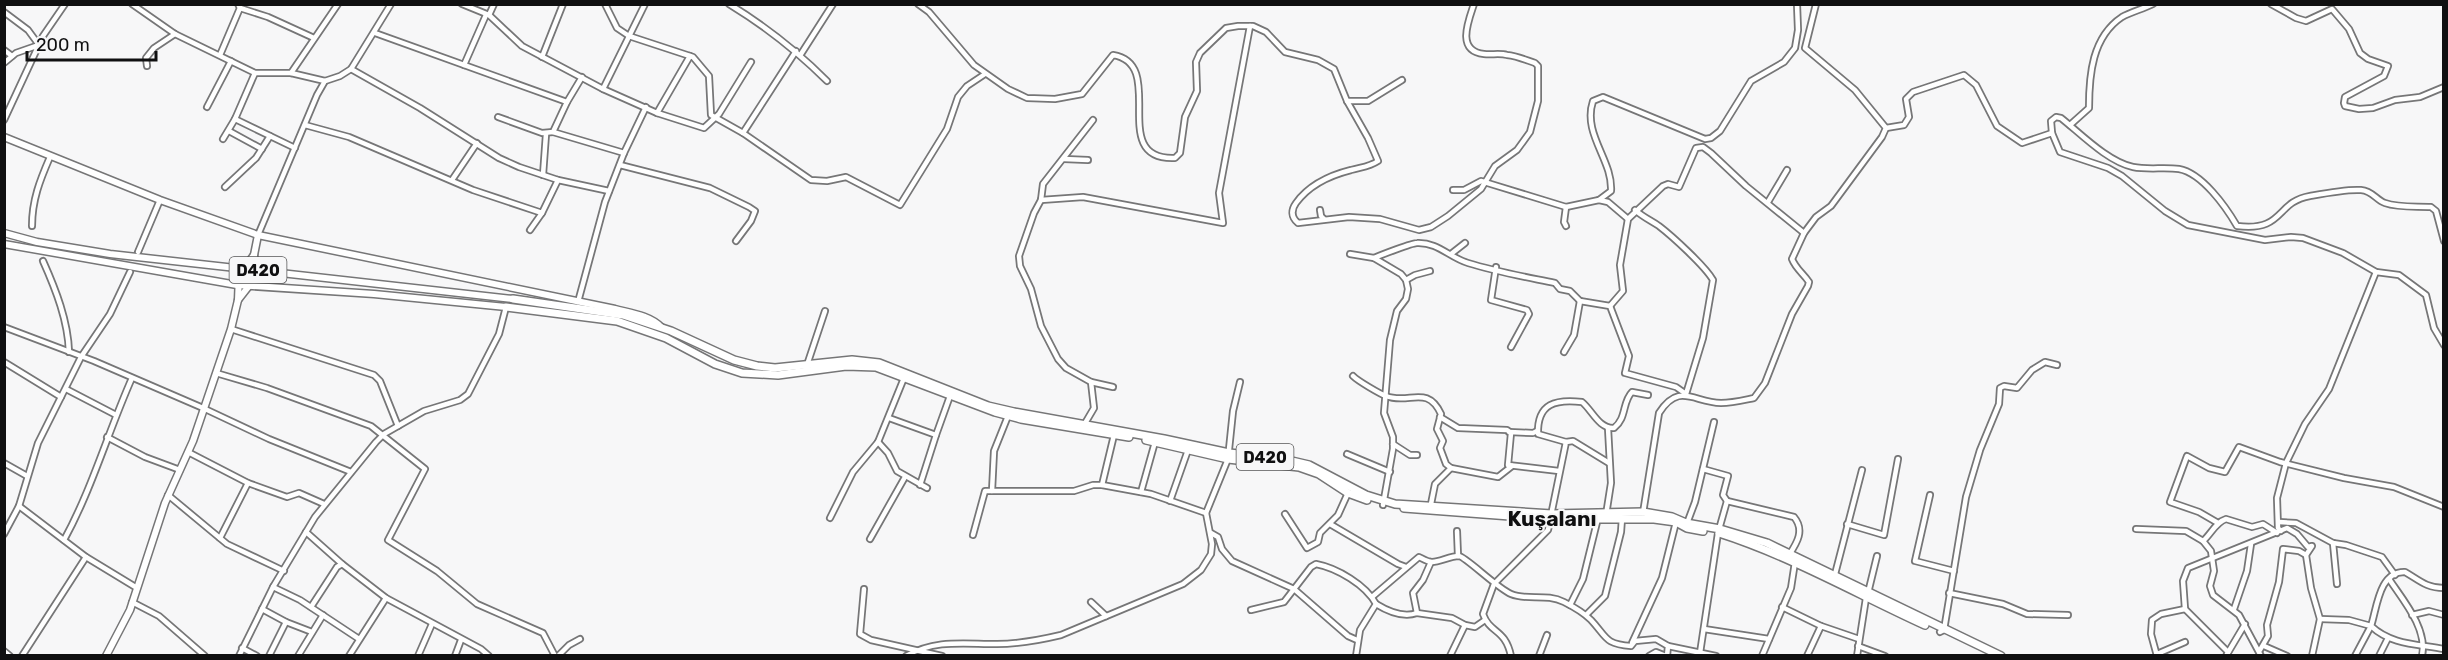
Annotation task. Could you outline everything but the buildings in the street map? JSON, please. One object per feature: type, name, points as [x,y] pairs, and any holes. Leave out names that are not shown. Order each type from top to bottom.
[{"type":"highway","name":"D420","points":[[513,299],[603,311],[640,319],[745,364],[775,368],[852,360],[879,363],[988,406],[1164,439],[1229,456],[1279,458],[1310,465],[1384,503]]},
{"type":"highway","name":"D420","points":[[506,307],[617,321],[666,338],[715,364],[742,373],[778,375],[862,365],[876,367],[1008,416],[1188,450],[1299,467],[1319,474],[1348,493],[1384,503],[1552,517],[1642,515],[1672,517],[1686,526]]},
{"type":"highway","name":"D420","points":[[1603,517],[1622,518],[1642,515],[1686,526],[1719,531],[1788,556],[1990,656]]},
{"type":"highway","name":"D420","points":[[1788,556],[1795,562],[1834,578]]},
{"type":"highway","name":"D420","points":[[1942,631],[2001,656]]},
{"type":"main road","points":[[4,137],[160,200],[258,235],[640,315],[662,327]]},
{"type":"main road","name":"D420","points":[[4,233],[37,242],[110,254],[513,299]]},
{"type":"main road","points":[[238,300],[255,280],[254,255],[258,235]]},
{"type":"main road","points":[[4,244],[237,285],[374,294],[506,307]]},
{"type":"main road","points":[[106,656],[124,624],[168,495],[188,452],[216,373],[238,300],[239,275],[254,255]]},
{"type":"street","points":[[4,120],[39,45],[65,4]]},
{"type":"street","points":[[132,4],[175,34],[255,74],[291,73],[325,81],[351,69],[391,4]]},
{"type":"street","points":[[291,73],[338,4]]},
{"type":"street","points":[[462,4],[487,15],[522,46],[542,57],[657,113],[704,128],[716,118],[752,62]]},
{"type":"street","points":[[464,64],[494,4]]},
{"type":"street","points":[[542,57],[563,4]]},
{"type":"street","points":[[605,4],[617,28],[629,36],[690,56],[709,76],[711,115],[743,133],[811,180],[827,181],[846,177],[900,205],[947,129],[958,97],[967,86],[985,74]]},
{"type":"street","points":[[603,88],[645,4]]},
{"type":"street","points":[[729,4],[799,53],[827,81]]},
{"type":"street","points":[[743,133],[833,4]]},
{"type":"street","points":[[918,4],[929,12],[974,65],[985,74],[1027,98],[1068,98],[1082,94],[1113,55],[1120,56],[1137,73],[1140,84],[1139,126],[1143,143],[1149,150],[1164,159],[1175,158],[1180,153],[1185,117],[1197,91],[1196,62],[1200,53],[1226,28],[1250,26],[1266,32],[1285,52],[1318,60],[1334,69],[1377,161],[1371,166],[1335,174],[1310,188],[1294,206],[1292,214],[1298,223],[1324,219],[1380,219],[1419,230],[1431,227],[1448,216],[1486,183],[1495,166],[1516,150],[1530,132],[1538,101],[1539,68],[1535,63],[1507,55],[1481,54],[1470,49],[1465,42],[1474,4]]},
{"type":"street","points":[[1599,200],[1611,191],[1611,181],[1590,121],[1593,101],[1603,97],[1706,139],[1711,138],[1720,131],[1751,81],[1784,62],[1795,48],[1798,30],[1797,4]]},
{"type":"street","points":[[1816,4],[1804,48],[1854,90],[1886,128]]},
{"type":"street","points":[[2070,125],[2089,108],[2096,47],[2102,37],[2122,17],[2153,4]]},
{"type":"street","points":[[2271,4],[2306,21],[2334,7],[2349,29],[2360,53],[2368,60],[2382,64],[2388,69],[2384,76],[2345,97],[2346,106],[2359,109],[2373,108],[2395,100],[2420,97],[2444,87]]},
{"type":"street","points":[[220,55],[239,6],[314,38]]},
{"type":"street","points":[[4,12],[28,30],[39,45]]},
{"type":"street","points":[[1041,200],[1083,197],[1222,223],[1219,193],[1250,26]]},
{"type":"street","points":[[375,33],[567,102]]},
{"type":"street","points":[[147,66],[146,58],[154,48],[175,34]]},
{"type":"street","points":[[4,63],[27,47],[39,45]]},
{"type":"street","points":[[4,50],[12,56]]},
{"type":"street","points":[[657,113],[690,56]]},
{"type":"street","points":[[207,107],[231,61]]},
{"type":"street","points":[[351,69],[500,158],[558,180],[609,191]]},
{"type":"street","points":[[223,139],[235,119],[255,74]]},
{"type":"street","points":[[1610,306],[1629,356],[1625,373],[1676,387],[1686,394],[1722,403],[1754,398],[1765,383],[1792,314],[1808,286],[1809,282],[1804,274],[1796,269],[1792,259],[1804,233],[1830,206],[1886,128],[1904,124],[1909,117],[1906,99],[1913,92],[1964,75],[1976,86],[1997,126],[2022,143],[2052,133]]},
{"type":"street","points":[[553,132],[582,77]]},
{"type":"street","points":[[1347,101],[1368,101],[1402,80]]},
{"type":"street","points":[[258,235],[325,81]]},
{"type":"street","points":[[578,302],[609,191],[646,107]]},
{"type":"street","points":[[498,117],[546,134],[553,132],[587,144],[624,153]]},
{"type":"street","points":[[2444,241],[2436,211],[2432,207],[2382,202],[2372,192],[2361,190],[2295,200],[2271,224],[2255,228],[2237,226],[2220,199],[2191,172],[2181,169],[2133,167],[2099,150],[2070,125],[2056,117],[2051,121],[2052,133],[2060,152],[2108,168],[2188,225],[2265,240],[2302,238],[2336,250],[2376,272],[2399,275],[2426,295],[2434,328],[2444,345]]},
{"type":"street","points":[[235,119],[295,148]]},
{"type":"street","points":[[1093,120],[1043,184],[1041,200],[1020,249],[1020,266],[1031,289],[1041,326],[1058,359],[1066,368],[1091,382],[1113,387]]},
{"type":"street","points":[[305,125],[367,144],[452,180],[542,213]]},
{"type":"street","points":[[229,131],[262,149]]},
{"type":"street","points":[[543,175],[546,134]]},
{"type":"street","points":[[225,187],[250,165],[270,136]]},
{"type":"street","points":[[452,180],[477,143]]},
{"type":"street","points":[[1610,306],[1623,291],[1620,265],[1628,219],[1663,186],[1668,184],[1679,187],[1690,156],[1696,148],[1699,147],[1711,153],[1746,186],[1804,233]]},
{"type":"street","points":[[32,226],[33,203],[50,157]]},
{"type":"street","points":[[1064,159],[1088,160]]},
{"type":"street","points":[[620,165],[716,190],[749,207],[755,211],[736,241]]},
{"type":"street","points":[[1768,202],[1787,170]]},
{"type":"street","points":[[530,230],[542,213],[558,180]]},
{"type":"street","points":[[1453,190],[1464,190],[1481,181],[1566,207],[1599,200],[1608,202],[1628,219]]},
{"type":"street","points":[[138,252],[160,200]]},
{"type":"street","points":[[1566,207],[1564,222],[1566,226]]},
{"type":"street","points":[[1320,210],[1324,219]]},
{"type":"street","points":[[1635,210],[1666,233],[1707,269],[1713,280],[1702,338],[1686,394]]},
{"type":"street","points":[[1415,242],[1419,230]]},
{"type":"street","points":[[1374,258],[1415,242],[1430,244],[1465,262],[1555,284],[1560,289],[1570,291],[1580,301],[1610,306]]},
{"type":"street","points":[[1451,254],[1465,243]]},
{"type":"street","points":[[1350,254],[1374,258],[1406,280],[1408,289],[1406,299],[1397,311],[1390,340],[1384,413],[1393,437],[1393,444],[1384,503]]},
{"type":"street","points":[[43,261],[54,286],[64,320],[69,352]]},
{"type":"street","points":[[1496,270],[1491,300],[1521,307],[1529,314],[1510,347]]},
{"type":"street","points":[[1406,280],[1414,275],[1430,271]]},
{"type":"street","points":[[4,534],[19,506],[38,443],[81,357],[110,314],[130,272]]},
{"type":"street","points":[[2279,532],[2276,508],[2286,463],[2305,424],[2329,389],[2376,272]]},
{"type":"street","points":[[1564,352],[1574,335],[1580,301]]},
{"type":"street","points":[[239,656],[273,587],[324,504],[384,434],[424,411],[460,400],[468,394],[499,334],[506,307]]},
{"type":"street","points":[[807,366],[825,311]]},
{"type":"street","points":[[4,327],[132,378],[269,439],[351,472]]},
{"type":"street","points":[[231,329],[374,375],[380,381],[398,426]]},
{"type":"street","points":[[4,362],[61,397]]},
{"type":"street","points":[[1942,631],[1966,497],[1980,450],[1999,404],[2000,388],[2018,388],[2032,370],[2045,362],[2057,365]]},
{"type":"street","points":[[216,373],[286,395],[371,426],[384,434],[425,469],[388,540],[437,572],[477,604],[543,633],[557,656],[580,639]]},
{"type":"street","points":[[1353,376],[1386,396],[1432,399],[1441,414],[1437,429],[1443,441],[1440,448],[1446,464],[1451,468],[1498,477],[1512,466]]},
{"type":"street","points":[[64,540],[98,468],[116,414],[132,378]]},
{"type":"street","points":[[830,518],[854,472],[878,442],[904,378]]},
{"type":"street","points":[[1084,425],[1094,408],[1091,382]]},
{"type":"street","points":[[906,656],[934,643],[1000,644],[1044,639],[1078,629],[1193,578],[1206,564],[1211,554],[1211,533],[1206,513],[1229,456],[1233,411],[1240,382]]},
{"type":"street","points":[[66,389],[116,414]]},
{"type":"street","points":[[1537,431],[1543,410],[1553,402],[1582,402],[1600,422],[1608,428],[1614,428],[1620,423],[1627,397],[1632,392],[1648,395]]},
{"type":"street","points":[[1642,515],[1659,413],[1667,401],[1686,394]]},
{"type":"street","points":[[920,485],[950,396]]},
{"type":"street","points":[[1227,415],[1233,411]]},
{"type":"street","points":[[992,490],[994,451],[1002,436],[1008,416]]},
{"type":"street","points":[[1440,417],[1458,428],[1533,433],[1537,431]]},
{"type":"street","points":[[889,418],[936,435]]},
{"type":"street","points":[[1686,526],[1714,422]]},
{"type":"street","points":[[1570,605],[1583,579],[1603,517],[1611,483],[1608,428]]},
{"type":"street","points":[[1537,431],[1538,434],[1551,439],[1573,441],[1609,463]]},
{"type":"street","points":[[1509,432],[1511,445],[1508,465],[1559,471]]},
{"type":"street","points":[[1101,485],[1114,435]]},
{"type":"street","points":[[108,437],[145,457],[180,470]]},
{"type":"street","points":[[878,442],[888,453],[897,471],[927,488]]},
{"type":"street","points":[[1141,492],[1155,442]]},
{"type":"street","points":[[1511,656],[1507,640],[1485,620],[1484,607],[1494,584],[1548,530],[1566,442]]},
{"type":"street","points":[[1393,444],[1410,454],[1417,455]]},
{"type":"street","points":[[2218,523],[2199,512],[2170,502],[2187,456],[2225,472],[2239,447],[2286,463],[2344,478],[2394,487],[2444,507]]},
{"type":"street","points":[[1170,501],[1188,450]]},
{"type":"street","points":[[188,452],[248,483],[288,497],[299,493],[324,504]]},
{"type":"street","points":[[1347,454],[1390,472]]},
{"type":"street","points":[[1847,524],[1884,535],[1898,459]]},
{"type":"street","points":[[4,464],[27,476]]},
{"type":"street","points":[[1430,508],[1435,484],[1451,468]]},
{"type":"street","points":[[1700,653],[1719,531],[1726,501],[1723,495],[1728,476],[1703,469]]},
{"type":"street","points":[[1834,578],[1862,470]]},
{"type":"street","points":[[870,539],[905,477]]},
{"type":"street","points":[[220,538],[248,483]]},
{"type":"street","points":[[973,535],[985,491],[992,490],[1074,491],[1101,485],[1141,492],[1206,513]]},
{"type":"street","points":[[1285,514],[1307,548],[1318,542],[1320,533],[1338,515],[1348,493]]},
{"type":"street","points":[[168,495],[220,538],[241,551],[284,571]]},
{"type":"street","points":[[1930,495],[1915,561],[1954,571]]},
{"type":"street","points":[[1726,501],[1794,517],[1800,537],[1788,556]]},
{"type":"street","points":[[19,506],[86,557],[137,588]]},
{"type":"street","points":[[1586,615],[1605,596],[1621,532],[1622,518]]},
{"type":"street","points":[[2204,541],[2218,523],[2230,519],[2252,527],[2263,524],[2279,532]]},
{"type":"street","points":[[1631,646],[1640,621],[1662,578],[1676,522]]},
{"type":"street","points":[[2279,522],[2296,523],[2333,543],[2382,557],[2395,575]]},
{"type":"street","points":[[1330,524],[1406,567]]},
{"type":"street","points":[[2245,624],[2227,654],[2184,609],[2183,581],[2188,568],[2287,528],[2294,531],[2308,547],[2312,546],[2306,555],[2311,588],[2320,619],[2312,656]]},
{"type":"street","points":[[2136,529],[2186,531],[2204,541],[2211,551],[2214,571],[2211,591],[2217,599],[2234,609],[2262,650],[2287,656]]},
{"type":"street","points":[[1457,531],[1458,556]]},
{"type":"street","points":[[306,532],[386,598],[489,656]]},
{"type":"street","points":[[1211,533],[1218,537],[1222,549],[1232,561],[1294,589],[1348,636],[1357,640]]},
{"type":"street","points":[[2333,543],[2337,584]]},
{"type":"street","points":[[2234,609],[2247,571],[2251,544]]},
{"type":"street","points":[[2262,650],[2279,582],[2283,549],[2299,551],[2306,555]]},
{"type":"street","points":[[1372,597],[1419,557],[1431,562],[1458,556],[1510,594],[1552,597],[1586,615],[1603,638],[1618,645],[1631,646]]},
{"type":"street","points":[[1857,656],[1867,595],[1877,556]]},
{"type":"street","points":[[22,656],[86,557]]},
{"type":"street","points":[[1417,613],[1413,593],[1423,580],[1431,562]]},
{"type":"street","points":[[1762,656],[1791,588],[1795,562]]},
{"type":"street","points":[[311,607],[337,567],[342,564]]},
{"type":"street","points":[[1251,610],[1284,602],[1304,575],[1316,564],[1325,566],[1351,580],[1386,611],[1408,616],[1417,613],[1452,618],[1475,627],[1485,620]]},
{"type":"street","points":[[2355,656],[2372,626],[2383,585],[2389,579],[2405,572],[2416,581],[2429,587],[2444,588]]},
{"type":"street","points":[[2389,579],[2406,600],[2425,645],[2422,656]]},
{"type":"street","points":[[273,587],[311,607],[359,639]]},
{"type":"street","points":[[864,589],[860,634],[871,640],[916,653],[942,656]]},
{"type":"street","points":[[1950,593],[2003,604],[2027,614],[2068,615]]},
{"type":"street","points":[[351,655],[386,598]]},
{"type":"street","points":[[132,602],[159,616],[205,656]]},
{"type":"street","points":[[1091,602],[1107,616]]},
{"type":"street","points":[[1356,656],[1360,630],[1376,604]]},
{"type":"street","points":[[1782,607],[1821,626],[1859,639]]},
{"type":"street","points":[[262,609],[312,632]]},
{"type":"street","points":[[2184,609],[2161,614],[2152,620],[2151,634],[2157,655],[2185,642]]},
{"type":"street","points":[[2412,615],[2429,611],[2444,615]]},
{"type":"street","points":[[298,656],[323,615]]},
{"type":"street","points":[[2320,619],[2349,620],[2372,626],[2388,638],[2399,642],[2444,649]]},
{"type":"street","points":[[269,656],[286,622]]},
{"type":"street","points":[[418,656],[432,624]]},
{"type":"street","points":[[1450,656],[1465,625]]},
{"type":"street","points":[[1808,656],[1821,626]]},
{"type":"street","points":[[1704,629],[1769,639]]},
{"type":"street","points":[[1539,656],[1547,635]]},
{"type":"street","points":[[2379,656],[2388,638]]},
{"type":"street","points":[[1631,646],[1635,641],[1656,639],[1668,646],[1716,656]]},
{"type":"street","points":[[455,656],[461,640]]},
{"type":"street","points":[[1649,656],[1656,652],[1666,656],[1668,646]]},
{"type":"street","points":[[1858,646],[1885,656]]},
{"type":"street","points":[[242,648],[257,656]]},
{"type":"street","points":[[4,651],[10,656]]},
{"type":"district","name":"Kuşalanı","points":[[1552,519]]}]
